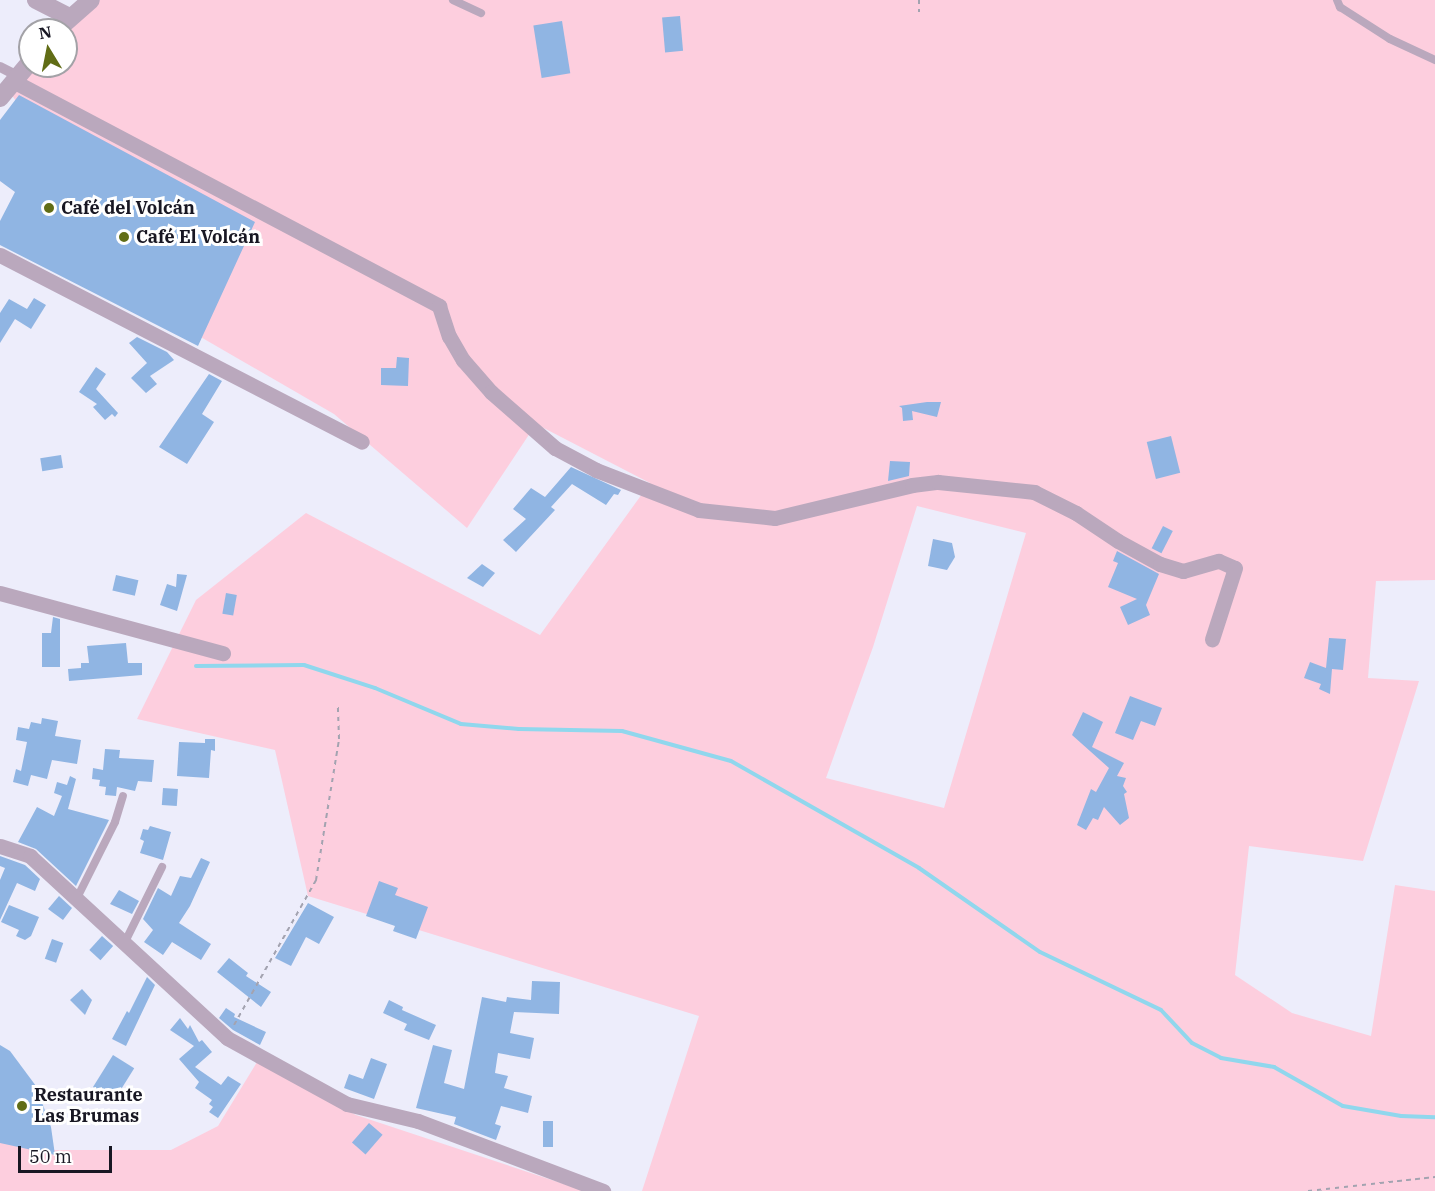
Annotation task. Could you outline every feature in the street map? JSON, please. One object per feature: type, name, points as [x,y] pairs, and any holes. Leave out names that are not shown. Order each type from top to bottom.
[{"type":"street","points":[[36,0],[70,17],[91,0]]},
{"type":"street","points":[[0,67],[15,78],[439,306],[449,336],[463,360],[491,392],[555,448],[596,470],[699,510],[775,518],[938,482],[1034,492],[1076,513],[1118,541],[1160,564],[1183,571],[1219,561],[1235,568],[1212,639]]},
{"type":"street","points":[[0,98],[18,75]]},
{"type":"street","points":[[0,255],[362,442]]},
{"type":"street","points":[[0,593],[223,653]]},
{"type":"street","points":[[0,846],[30,856],[227,1038],[347,1104],[418,1121],[603,1191]]},
{"type":"lane","points":[[453,0],[481,13]]},
{"type":"lane","points":[[1337,0],[1340,7],[1390,39],[1435,60]]},
{"type":"lane","points":[[76,900],[115,822],[123,796]]},
{"type":"lane","points":[[123,944],[162,867]]},
{"type":"path","points":[[919,0],[919,12]]},
{"type":"path","points":[[227,1038],[316,880],[339,739],[338,706]]},
{"type":"path","points":[[1308,1191],[1435,1177]]},
{"type":"shaded area","points":[[91,0],[1435,0],[1435,580],[1376,581],[1368,678],[1419,681],[1363,861],[1249,846],[1235,975],[1292,1013],[1371,1036],[1395,885],[1435,891],[1435,1191],[642,1191],[699,1016],[308,896],[275,750],[137,719],[196,600],[306,513],[540,635],[650,483],[536,424],[467,528],[334,414],[147,306],[75,179],[7,89],[18,78],[78,78],[78,18],[76,18]],"holes":[[[917,506],[1026,533],[944,808],[826,778],[873,647]]]},
{"type":"shaded area","points":[[257,1062],[356,1115],[585,1191],[0,1191],[0,1136],[36,1150],[171,1150],[218,1126]]},
{"type":"building","points":[[680,16],[683,51],[665,52],[662,18]]},
{"type":"building","points":[[562,21],[570,73],[542,78],[533,26]]},
{"type":"building","name":"Café El Volcán","points":[[19,95],[255,222],[198,346],[0,245],[0,221],[15,192],[0,181],[0,120]]},
{"type":"building","points":[[34,298],[46,305],[31,329],[15,319],[0,343],[0,313],[9,299],[27,309]]},
{"type":"building","points":[[137,337],[167,352],[174,360],[150,376],[157,384],[146,393],[131,378],[147,363],[129,343]]},
{"type":"building","points":[[397,357],[409,358],[408,386],[381,385],[381,368],[396,368]]},
{"type":"building","points":[[96,367],[106,374],[96,389],[118,413],[115,417],[112,414],[105,420],[93,407],[97,404],[79,392]]},
{"type":"building","points":[[209,374],[222,381],[202,414],[214,422],[187,464],[159,447]]},
{"type":"building","points":[[941,402],[937,417],[912,411],[913,420],[903,421],[902,408],[899,406]]},
{"type":"building","points":[[1171,436],[1180,473],[1156,479],[1147,442]]},
{"type":"building","points":[[61,455],[63,468],[42,471],[40,458]]},
{"type":"building","points":[[890,461],[910,462],[909,476],[888,481]]},
{"type":"building","points":[[571,467],[621,490],[618,495],[614,494],[606,505],[572,484],[551,507],[555,510],[516,552],[503,540],[526,519],[513,509],[531,488],[545,497]]},
{"type":"building","points":[[1163,526],[1173,531],[1161,553],[1152,548]]},
{"type":"building","points":[[933,539],[952,543],[955,557],[947,570],[928,566]]},
{"type":"building","points":[[1117,551],[1159,574],[1146,605],[1150,615],[1128,625],[1120,607],[1137,599],[1108,587],[1118,563],[1113,561]]},
{"type":"building","points":[[482,564],[495,573],[483,587],[467,578]]},
{"type":"building","points":[[177,574],[187,575],[177,611],[160,605],[167,584],[176,587]]},
{"type":"building","points":[[116,575],[138,580],[135,596],[112,591]]},
{"type":"building","points":[[226,593],[237,595],[233,616],[222,614]]},
{"type":"building","points":[[53,617],[60,619],[60,667],[42,667],[42,633],[51,633]]},
{"type":"building","points":[[1329,638],[1346,639],[1343,670],[1332,669],[1330,694],[1319,689],[1321,684],[1304,678],[1310,662],[1326,668]]},
{"type":"building","points":[[126,643],[128,663],[142,663],[142,675],[69,681],[68,669],[81,668],[81,663],[89,663],[87,646]]},
{"type":"building","points":[[1130,696],[1162,708],[1155,726],[1141,721],[1133,740],[1115,733]]},
{"type":"building","points":[[1083,712],[1103,722],[1092,747],[1124,763],[1117,776],[1126,778],[1123,786],[1127,792],[1124,794],[1129,818],[1120,825],[1104,807],[1098,820],[1093,818],[1086,830],[1077,825],[1091,789],[1096,792],[1109,768],[1072,735]]},
{"type":"building","points":[[42,718],[58,721],[55,736],[81,740],[77,764],[52,760],[47,779],[31,775],[28,786],[13,782],[16,769],[21,771],[27,742],[16,740],[18,727],[29,729],[31,722],[41,724]]},
{"type":"building","points":[[205,739],[215,739],[215,751],[211,750],[209,778],[177,776],[179,742],[205,743]]},
{"type":"building","points":[[105,749],[120,750],[119,758],[154,760],[152,782],[138,781],[135,791],[117,787],[116,796],[105,795],[106,787],[99,786],[100,780],[92,779],[93,768],[103,770]]},
{"type":"building","points":[[70,776],[76,779],[68,809],[109,820],[76,886],[36,849],[18,842],[37,807],[54,816],[62,796],[54,793],[57,782],[67,785]]},
{"type":"building","points":[[163,788],[178,789],[177,806],[162,805]]},
{"type":"building","points":[[150,826],[171,832],[163,860],[140,853],[144,841],[140,839],[143,829],[148,830]]},
{"type":"building","points":[[0,856],[25,865],[40,879],[35,891],[17,883],[0,920],[0,880],[5,868],[0,866]]},
{"type":"building","points":[[201,858],[210,862],[190,906],[179,923],[211,944],[201,960],[172,942],[163,955],[144,942],[153,930],[143,919],[158,888],[171,896],[180,876],[191,878]]},
{"type":"building","points":[[379,881],[398,888],[395,895],[428,907],[416,939],[393,931],[395,926],[366,916]]},
{"type":"building","points":[[119,890],[139,901],[132,914],[110,904]]},
{"type":"building","points":[[59,896],[72,908],[63,920],[48,909]]},
{"type":"building","points":[[308,903],[334,917],[319,944],[306,937],[291,966],[275,958]]},
{"type":"building","points":[[9,905],[39,917],[31,936],[25,940],[16,936],[19,930],[1,922]]},
{"type":"building","points":[[102,936],[113,946],[100,960],[89,950]]},
{"type":"building","points":[[52,939],[63,943],[56,963],[45,959]]},
{"type":"building","points":[[229,958],[248,973],[246,976],[271,992],[261,1007],[217,972]]},
{"type":"building","points":[[147,977],[155,985],[126,1046],[112,1039],[127,1011],[129,1013]]},
{"type":"building","points":[[532,981],[560,982],[559,1014],[514,1012],[510,1033],[534,1038],[530,1059],[498,1053],[495,1073],[508,1076],[504,1088],[532,1096],[528,1113],[501,1106],[495,1124],[501,1126],[496,1140],[454,1124],[456,1117],[416,1108],[433,1045],[452,1050],[444,1083],[464,1089],[482,997],[506,1002],[507,997],[531,1000]]},
{"type":"building","points":[[82,989],[92,1000],[85,1015],[70,1000]]},
{"type":"building","points":[[389,1000],[403,1007],[402,1010],[436,1025],[429,1040],[404,1030],[407,1024],[383,1013]]},
{"type":"building","points":[[226,1008],[235,1014],[234,1017],[266,1032],[260,1045],[233,1030],[219,1018]]},
{"type":"building","points":[[180,1018],[188,1029],[190,1025],[199,1042],[202,1040],[212,1052],[195,1067],[221,1085],[228,1076],[241,1084],[218,1118],[209,1112],[213,1107],[209,1104],[212,1100],[195,1088],[199,1082],[179,1059],[194,1046],[170,1030]]},
{"type":"building","name":"Restaurante Las Brumas","points":[[0,1045],[10,1051],[36,1086],[51,1127],[55,1155],[0,1143]]},
{"type":"building","points":[[113,1055],[134,1068],[114,1100],[93,1087]]},
{"type":"building","points":[[371,1058],[387,1064],[374,1099],[344,1088],[349,1074],[363,1079]]},
{"type":"building","points":[[543,1121],[553,1121],[553,1147],[543,1147]]},
{"type":"building","points":[[369,1123],[383,1135],[366,1154],[352,1143]]},
{"type":"waterway","points":[[196,666],[304,665],[375,688],[461,724],[519,729],[622,731],[731,761],[919,868],[1040,952],[1161,1010],[1192,1043],[1221,1058],[1274,1067],[1343,1106],[1401,1116],[1435,1117]]},
{"type":"place","name":"Café del Volcán","points":[[49,208]]},
{"type":"place","name":"Café El Volcán","points":[[124,237]]},
{"type":"place","name":"Restaurante Las Brumas","points":[[22,1106]]}]
